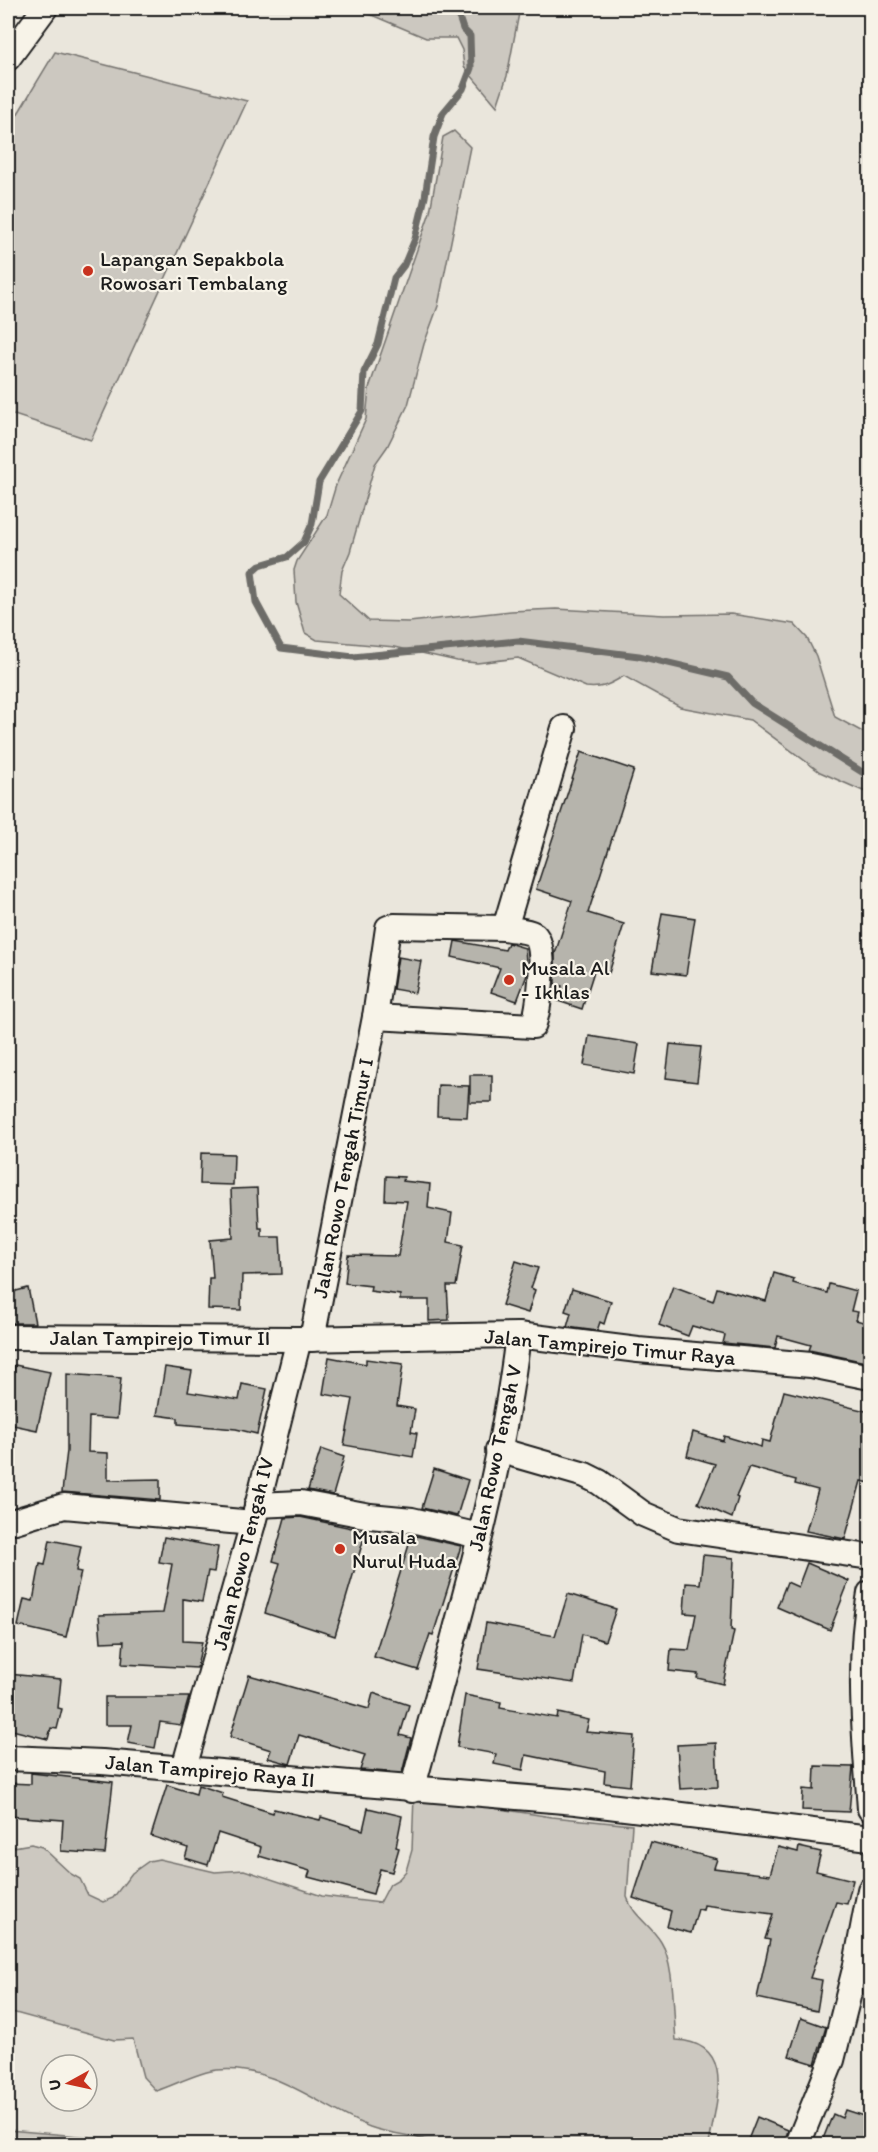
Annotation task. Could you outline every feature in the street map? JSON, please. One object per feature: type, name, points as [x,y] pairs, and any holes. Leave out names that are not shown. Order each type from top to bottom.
[{"type":"street","points":[[8,58],[45,8]]},
{"type":"street","points":[[505,928],[564,728]]},
{"type":"street","name":"Jalan Rowo Tengah Timur I","points":[[305,1339],[375,1017],[389,927],[505,928],[534,934],[540,941],[542,965],[533,1026],[375,1017]]},
{"type":"street","name":"Jalan Tampirejo Timur Raya","points":[[305,1339],[518,1335],[638,1350],[811,1365],[870,1377]]},
{"type":"street","name":"Jalan Rowo Tengah V","points":[[412,1790],[479,1536],[511,1389],[518,1335]]},
{"type":"street","name":"Jalan Tampirejo Timur II","points":[[8,1337],[305,1339]]},
{"type":"street","name":"Jalan Rowo Tengah IV","points":[[184,1768],[305,1339]]},
{"type":"street","points":[[498,1450],[585,1475],[599,1482],[643,1514],[678,1529],[870,1557]]},
{"type":"street","points":[[8,1521],[15,1521],[64,1506],[255,1514],[301,1503],[370,1516],[412,1520],[479,1536]]},
{"type":"street","points":[[870,1593],[863,1634],[863,1695],[870,1809]]},
{"type":"street","name":"Jalan Tampirejo Raya II","points":[[8,1758],[184,1768],[412,1790],[576,1802],[870,1838]]},
{"type":"street","points":[[798,2145],[832,2060],[856,1965],[870,1890]]},
{"type":"shaded area","points":[[355,8],[520,8],[507,76],[497,106],[464,67],[462,50],[456,38],[426,38]]},
{"type":"shaded area","name":"Lapangan Sepakbola Rowosari Tembalang","points":[[55,52],[247,101],[91,440],[8,413],[8,130]]},
{"type":"shaded area","points":[[454,131],[470,147],[438,306],[424,344],[408,405],[387,447],[375,464],[350,552],[342,571],[339,594],[369,621],[409,622],[511,611],[556,609],[664,615],[731,614],[794,624],[807,638],[816,656],[835,717],[870,736],[870,794],[820,772],[750,720],[680,707],[624,676],[602,687],[586,687],[518,658],[477,663],[457,661],[395,647],[317,640],[305,633],[296,602],[294,570],[297,561],[327,515],[336,485],[366,419],[369,388],[430,212],[443,137]]},
{"type":"shaded area","points":[[414,1796],[552,1817],[632,1825],[627,1897],[633,1910],[657,1936],[666,1951],[673,1990],[676,2040],[695,2044],[708,2052],[715,2064],[718,2095],[709,2144],[429,2144],[428,2141],[370,2127],[277,2080],[238,2070],[210,2071],[156,2091],[143,2077],[133,2039],[114,2040],[8,2011],[8,1848],[31,1844],[42,1847],[71,1874],[80,1879],[88,1895],[103,1902],[113,1898],[132,1873],[149,1861],[159,1859],[215,1872],[244,1870],[322,1896],[380,1903],[390,1884],[406,1871],[412,1850]]},
{"type":"shaded area","points":[[8,2130],[90,2137],[102,2144],[8,2144]]},
{"type":"building","points":[[581,752],[634,770],[588,913],[624,924],[609,973],[595,968],[582,1009],[558,1001],[562,986],[555,984],[555,954],[572,901],[536,889]]},
{"type":"building","points":[[662,913],[695,918],[686,975],[652,971]]},
{"type":"building","points":[[455,941],[505,950],[508,943],[525,948],[527,975],[517,1001],[491,992],[500,968],[452,957]]},
{"type":"building","points":[[398,957],[421,961],[415,993],[393,989]]},
{"type":"building","points":[[589,1036],[639,1044],[634,1074],[584,1065]]},
{"type":"building","points":[[670,1044],[701,1047],[697,1082],[666,1078]]},
{"type":"building","points":[[470,1075],[492,1075],[492,1102],[470,1102]]},
{"type":"building","points":[[438,1085],[469,1086],[467,1117],[437,1116]]},
{"type":"building","points":[[201,1153],[234,1154],[233,1185],[200,1184]]},
{"type":"building","points":[[386,1176],[404,1177],[403,1181],[430,1184],[428,1208],[452,1213],[448,1242],[463,1245],[456,1286],[447,1286],[449,1320],[429,1321],[429,1300],[400,1300],[400,1295],[370,1291],[371,1286],[345,1283],[348,1255],[398,1256],[407,1201],[385,1200]]},
{"type":"building","points":[[257,1188],[259,1228],[262,1228],[262,1237],[280,1237],[282,1274],[242,1275],[241,1310],[208,1309],[209,1278],[213,1278],[210,1240],[233,1238],[231,1189]]},
{"type":"building","points":[[516,1261],[538,1268],[531,1288],[535,1290],[528,1313],[502,1305]]},
{"type":"building","points":[[774,1273],[794,1279],[793,1283],[827,1293],[829,1284],[856,1291],[851,1311],[858,1312],[856,1320],[870,1324],[870,1363],[809,1350],[811,1345],[778,1336],[775,1348],[723,1343],[725,1335],[692,1326],[688,1336],[659,1325],[673,1286],[713,1301],[717,1288],[766,1301]]},
{"type":"building","points":[[28,1288],[35,1323],[8,1323],[8,1293]]},
{"type":"building","points":[[572,1289],[611,1301],[604,1324],[600,1322],[597,1331],[567,1327],[571,1313],[565,1311]]},
{"type":"building","points":[[329,1357],[366,1364],[366,1359],[403,1364],[397,1406],[415,1409],[411,1432],[417,1433],[413,1457],[344,1445],[353,1399],[323,1394]]},
{"type":"building","points":[[15,1365],[50,1372],[37,1430],[8,1424],[8,1401]]},
{"type":"building","points":[[165,1367],[192,1371],[188,1392],[239,1400],[242,1384],[267,1389],[257,1434],[236,1429],[178,1424],[178,1418],[157,1415]]},
{"type":"building","points":[[67,1374],[121,1378],[117,1419],[89,1417],[88,1452],[108,1453],[108,1480],[160,1479],[160,1500],[62,1492],[67,1451]]},
{"type":"building","points":[[784,1391],[870,1412],[870,1483],[861,1481],[845,1539],[806,1531],[818,1490],[795,1484],[796,1480],[749,1467],[736,1497],[738,1498],[732,1518],[698,1503],[715,1464],[687,1456],[693,1432],[723,1441],[724,1436],[761,1447],[762,1440],[770,1442]]},
{"type":"building","points":[[321,1449],[344,1457],[333,1495],[308,1490]]},
{"type":"building","points":[[434,1469],[468,1480],[457,1516],[422,1508]]},
{"type":"building","points":[[300,1517],[366,1531],[335,1636],[265,1613],[280,1563],[273,1561],[285,1518]]},
{"type":"building","points":[[412,1535],[461,1546],[433,1635],[430,1634],[418,1670],[374,1657]]},
{"type":"building","points":[[164,1537],[218,1547],[214,1572],[208,1571],[202,1602],[183,1599],[183,1641],[202,1642],[197,1668],[122,1664],[124,1641],[101,1642],[99,1615],[163,1613],[172,1564],[159,1562]]},
{"type":"building","points":[[50,1540],[81,1546],[76,1571],[81,1572],[66,1637],[18,1626],[24,1599],[33,1601],[40,1564],[45,1565]]},
{"type":"building","points":[[703,1555],[734,1558],[731,1630],[734,1631],[723,1684],[697,1678],[698,1674],[669,1671],[671,1649],[689,1650],[696,1614],[684,1613],[686,1583],[700,1584]]},
{"type":"building","points":[[807,1563],[849,1581],[830,1630],[777,1607],[787,1582],[798,1587]]},
{"type":"building","points":[[568,1594],[616,1609],[605,1641],[582,1634],[574,1683],[478,1669],[486,1623],[555,1636]]},
{"type":"building","points":[[8,1674],[61,1679],[58,1708],[62,1709],[57,1729],[51,1728],[48,1739],[8,1729],[15,1698],[8,1697]]},
{"type":"building","points":[[249,1675],[369,1709],[373,1693],[409,1705],[400,1735],[411,1738],[402,1773],[360,1770],[365,1755],[299,1735],[290,1764],[268,1758],[271,1750],[230,1737]]},
{"type":"building","points":[[465,1695],[501,1702],[500,1708],[557,1718],[558,1713],[589,1720],[586,1732],[634,1736],[630,1786],[604,1783],[605,1771],[526,1755],[523,1770],[494,1764],[496,1754],[457,1747]]},
{"type":"building","points":[[105,1697],[189,1697],[181,1725],[160,1722],[155,1748],[128,1743],[132,1725],[105,1725]]},
{"type":"building","points":[[716,1743],[718,1787],[680,1789],[677,1745]]},
{"type":"building","points":[[815,1766],[853,1767],[849,1812],[802,1810],[803,1789],[814,1790]]},
{"type":"building","points":[[31,1773],[113,1782],[105,1854],[61,1851],[63,1820],[8,1816],[8,1783],[31,1784]]},
{"type":"building","points":[[167,1785],[196,1794],[198,1785],[223,1793],[222,1797],[273,1813],[274,1809],[320,1820],[321,1817],[363,1830],[368,1808],[402,1816],[396,1847],[399,1848],[392,1872],[380,1869],[373,1894],[308,1877],[310,1871],[259,1856],[261,1847],[218,1833],[208,1865],[185,1858],[188,1848],[151,1836]]},
{"type":"building","points":[[651,1842],[717,1859],[714,1868],[770,1875],[778,1847],[798,1852],[799,1847],[821,1852],[816,1871],[853,1880],[847,1904],[836,1902],[810,1978],[822,1980],[817,2011],[757,1998],[770,1940],[765,1939],[773,1914],[704,1905],[703,1910],[698,1909],[691,1933],[667,1927],[671,1911],[633,1898]]},
{"type":"building","points":[[801,2018],[826,2027],[815,2064],[789,2056]]},
{"type":"building","points":[[845,2110],[870,2118],[870,2145],[813,2145],[815,2141],[821,2144],[833,2114],[842,2118]]},
{"type":"building","points":[[757,2117],[788,2130],[784,2145],[746,2145]]},
{"type":"waterway","points":[[456,8],[463,29],[470,36],[471,68],[463,89],[443,113],[434,137],[425,197],[415,239],[404,265],[394,278],[378,344],[364,372],[362,411],[319,482],[312,524],[304,542],[287,557],[260,565],[252,572],[256,602],[281,648],[353,657],[518,641],[639,656],[728,677],[752,703],[870,777]]},
{"type":"place","name":"Lapangan Sepakbola Rowosari Tembalang","points":[[88,271]]},
{"type":"place","name":"Musala Al - Ikhlas","points":[[509,980]]},
{"type":"place","name":"Musala Nurul Huda","points":[[340,1549]]}]
